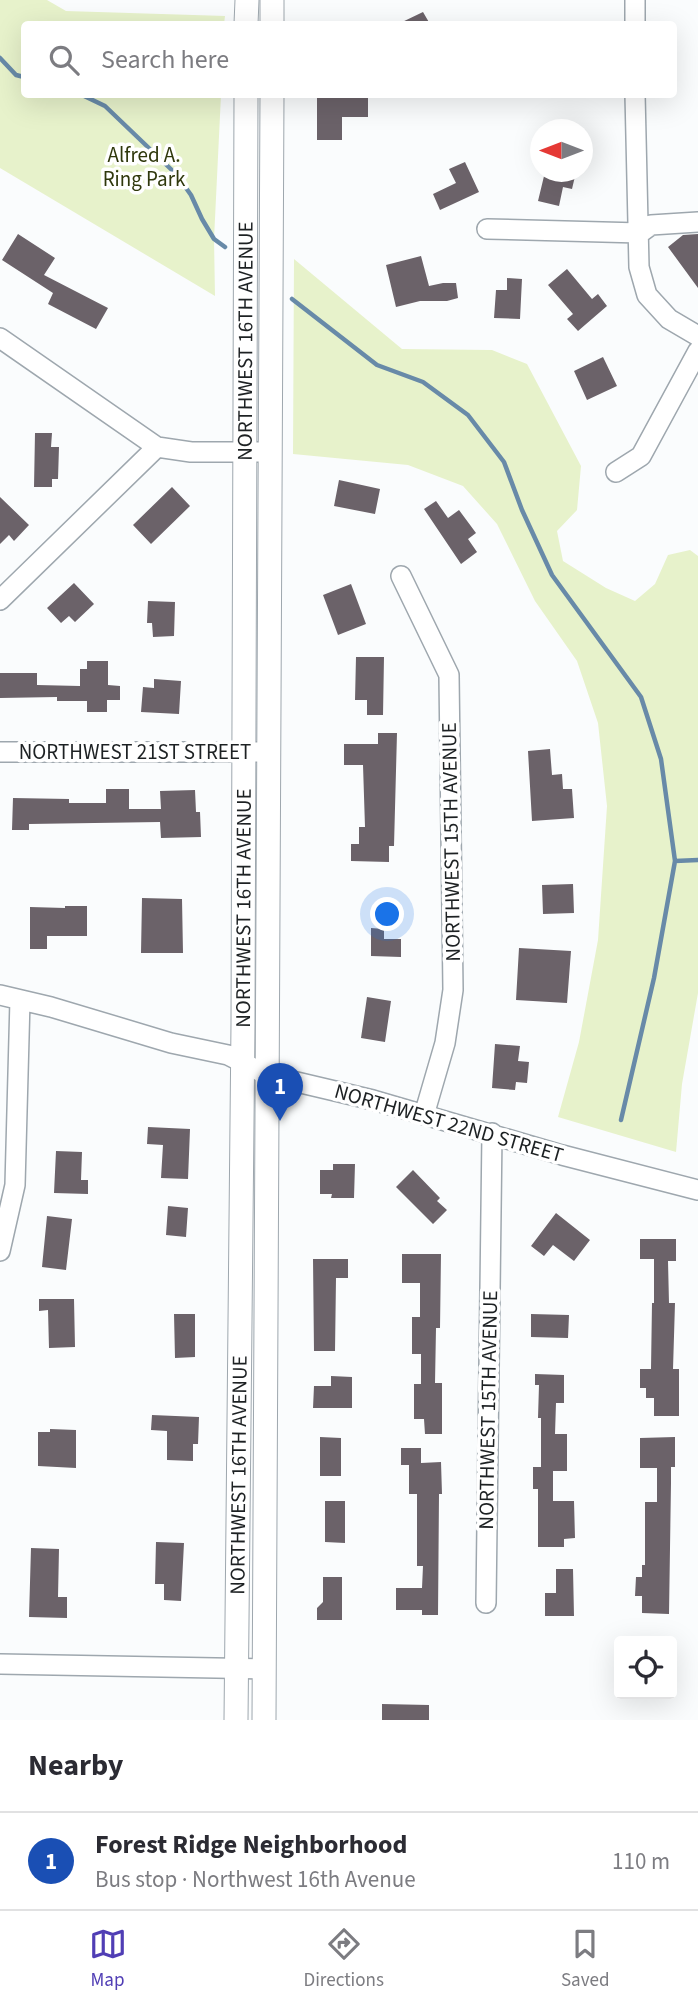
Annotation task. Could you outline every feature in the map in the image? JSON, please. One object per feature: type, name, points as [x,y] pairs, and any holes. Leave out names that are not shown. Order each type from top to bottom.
[{"type":"main road","points":[[246,21],[247,0]]},
{"type":"main road","points":[[272,0],[272,21]]},
{"type":"main road","name":"NORTHWEST 16TH AVENUE","points":[[236,1720],[246,98]]},
{"type":"main road","name":"NORTHWEST 16TH AVENUE","points":[[264,1720],[272,98]]},
{"type":"main road","points":[[245,216],[272,217]]},
{"type":"main road","points":[[239,1367],[265,1366]]},
{"type":"street","points":[[635,0],[635,21]]},
{"type":"street","points":[[635,98],[639,267],[648,295],[669,318],[698,336]]},
{"type":"street","points":[[487,229],[639,233],[651,225],[698,222]]},
{"type":"street","points":[[0,338],[157,447],[191,452],[271,452]]},
{"type":"street","points":[[616,472],[641,456],[698,351]]},
{"type":"street","points":[[0,600],[157,447]]},
{"type":"street","name":"NORTHWEST 15TH AVENUE","points":[[401,576],[449,675],[453,990],[445,1043],[424,1115]]},
{"type":"street","name":"NORTHWEST 21ST STREET","points":[[0,752],[269,752]]},
{"type":"street","name":"NORTHWEST 22ND STREET","points":[[0,995],[51,1007],[171,1043],[228,1055],[267,1075],[698,1190]]},
{"type":"street","points":[[0,1251],[8,1185],[20,1000]]},
{"type":"street","name":"NORTHWEST 15TH AVENUE","points":[[486,1603],[492,1133]]},
{"type":"street","points":[[0,1664],[264,1669]]},
{"type":"green space","name":"Alfred A. Ring Park","points":[[0,0],[47,0],[66,11],[225,16],[224,21],[21,21],[21,98],[221,98],[214,239],[215,296],[0,168]]},
{"type":"green space","points":[[294,259],[402,349],[492,350],[527,364],[581,466],[577,510],[557,531],[563,561],[606,588],[635,601],[655,584],[668,555],[690,550],[698,556],[698,993],[682,1084],[676,1152],[558,1117],[579,1042],[598,940],[607,806],[598,723],[577,661],[535,601],[497,524],[463,486],[408,465],[293,454]]},
{"type":"building","points":[[423,12],[428,21],[404,21]]},
{"type":"building","points":[[317,98],[368,98],[368,117],[342,117],[342,140],[317,140]]},
{"type":"building","points":[[465,162],[479,192],[440,210],[433,194],[456,183],[449,169]]},
{"type":"building","points":[[543,182],[574,182],[572,189],[563,187],[559,206],[538,201]]},
{"type":"building","points":[[18,234],[55,258],[44,275],[108,308],[96,329],[48,304],[53,293],[2,260]]},
{"type":"building","points":[[698,234],[698,288],[668,247],[683,235]]},
{"type":"building","points":[[421,256],[429,286],[456,283],[458,298],[447,301],[420,301],[396,307],[386,265]]},
{"type":"building","points":[[567,269],[592,299],[598,294],[607,306],[578,331],[567,319],[573,314],[548,285]]},
{"type":"building","points":[[507,278],[522,279],[520,319],[494,318],[496,290],[507,290]]},
{"type":"building","points":[[603,357],[617,386],[587,400],[574,371]]},
{"type":"building","points":[[35,433],[52,433],[51,447],[59,447],[58,479],[52,479],[52,487],[34,487]]},
{"type":"building","points":[[339,480],[380,489],[375,514],[334,506]]},
{"type":"building","points":[[172,487],[190,506],[151,544],[133,525]]},
{"type":"building","points":[[0,497],[29,525],[14,541],[9,535],[0,544]]},
{"type":"building","points":[[436,501],[448,518],[459,510],[476,533],[468,539],[477,552],[461,564],[424,509]]},
{"type":"building","points":[[74,583],[94,604],[75,622],[69,616],[61,623],[47,608]]},
{"type":"building","points":[[351,584],[366,624],[338,635],[323,595]]},
{"type":"building","points":[[148,601],[175,602],[174,636],[153,637],[152,623],[147,623]]},
{"type":"building","points":[[356,657],[384,657],[383,715],[367,715],[367,700],[355,700]]},
{"type":"building","points":[[87,661],[108,661],[108,685],[120,686],[120,700],[107,700],[107,712],[87,712],[87,701],[57,701],[57,697],[0,698],[0,673],[37,673],[37,685],[80,686],[80,669],[87,669]]},
{"type":"building","points":[[154,679],[181,681],[179,714],[141,712],[143,687],[154,688]]},
{"type":"building","points":[[378,733],[397,733],[394,846],[389,846],[389,862],[351,861],[351,844],[359,844],[359,827],[365,827],[363,765],[344,765],[344,744],[378,744]]},
{"type":"building","points":[[550,749],[552,775],[562,774],[563,789],[572,789],[574,818],[532,821],[528,751]]},
{"type":"building","points":[[106,789],[129,789],[129,809],[161,809],[160,791],[195,790],[196,812],[200,812],[201,837],[161,838],[160,822],[29,824],[29,830],[12,830],[13,798],[106,803]]},
{"type":"building","points":[[573,884],[574,913],[543,914],[542,885]]},
{"type":"building","points":[[142,898],[182,899],[183,953],[141,953]]},
{"type":"building","points":[[87,906],[87,936],[47,936],[47,949],[30,949],[30,907]]},
{"type":"building","points":[[371,928],[384,929],[384,939],[401,939],[401,957],[371,956]]},
{"type":"building","points":[[519,948],[571,951],[567,1003],[516,1000]]},
{"type":"building","points":[[367,997],[391,1001],[385,1042],[361,1038]]},
{"type":"building","points":[[495,1044],[520,1046],[518,1061],[529,1062],[527,1083],[516,1082],[515,1090],[492,1088]]},
{"type":"building","points":[[148,1127],[190,1129],[188,1179],[161,1178],[163,1145],[147,1144]]},
{"type":"building","points":[[56,1151],[82,1152],[81,1180],[88,1180],[88,1194],[54,1193]]},
{"type":"building","points":[[333,1164],[355,1164],[354,1198],[331,1198],[332,1194],[320,1194],[320,1170],[333,1170]]},
{"type":"building","points":[[413,1170],[440,1198],[437,1201],[447,1210],[433,1224],[396,1187]]},
{"type":"building","points":[[168,1206],[188,1208],[186,1237],[166,1235]]},
{"type":"building","points":[[556,1213],[590,1240],[574,1261],[553,1245],[544,1256],[531,1246]]},
{"type":"building","points":[[47,1216],[72,1219],[66,1270],[42,1267]]},
{"type":"building","points":[[640,1239],[676,1239],[676,1261],[668,1261],[669,1303],[675,1303],[673,1369],[679,1369],[679,1416],[654,1416],[654,1398],[646,1398],[646,1388],[640,1388],[640,1369],[651,1369],[654,1259],[640,1259]]},
{"type":"building","points":[[402,1254],[441,1254],[440,1328],[436,1328],[435,1383],[442,1383],[442,1434],[425,1434],[424,1419],[414,1419],[414,1384],[421,1384],[421,1354],[412,1354],[412,1317],[420,1317],[420,1283],[402,1283]]},
{"type":"building","points":[[313,1259],[348,1259],[348,1278],[336,1278],[335,1351],[314,1351]]},
{"type":"building","points":[[39,1299],[74,1299],[75,1347],[49,1348],[48,1310],[39,1311]]},
{"type":"building","points":[[174,1314],[195,1314],[195,1357],[175,1358]]},
{"type":"building","points":[[531,1314],[569,1315],[568,1338],[531,1337]]},
{"type":"building","points":[[535,1374],[564,1375],[564,1403],[556,1403],[555,1434],[567,1434],[567,1471],[553,1471],[553,1501],[574,1501],[575,1538],[564,1539],[564,1547],[538,1547],[538,1489],[533,1489],[533,1467],[541,1467],[541,1418],[538,1418],[539,1385],[535,1385]]},
{"type":"building","points":[[331,1376],[352,1377],[352,1408],[313,1408],[314,1386],[331,1386]]},
{"type":"building","points":[[152,1415],[199,1417],[198,1444],[193,1444],[193,1461],[167,1460],[167,1431],[151,1430]]},
{"type":"building","points":[[50,1429],[76,1430],[76,1468],[38,1466],[38,1432],[50,1432]]},
{"type":"building","points":[[320,1437],[341,1438],[341,1476],[320,1476]]},
{"type":"building","points":[[675,1437],[675,1467],[671,1467],[669,1614],[642,1613],[642,1596],[635,1596],[636,1577],[642,1577],[642,1565],[645,1565],[645,1502],[657,1502],[657,1468],[640,1468],[640,1438]]},
{"type":"building","points":[[401,1448],[421,1448],[421,1463],[441,1462],[438,1615],[422,1615],[422,1610],[396,1610],[396,1588],[422,1588],[423,1566],[417,1566],[417,1494],[409,1494],[409,1465],[401,1465]]},
{"type":"building","points":[[325,1501],[345,1501],[345,1543],[325,1542]]},
{"type":"building","points":[[156,1542],[184,1543],[181,1601],[164,1600],[164,1584],[155,1584]]},
{"type":"building","points":[[31,1548],[59,1549],[58,1597],[67,1597],[67,1618],[29,1617]]},
{"type":"building","points":[[556,1569],[573,1569],[574,1616],[545,1616],[545,1593],[556,1593]]},
{"type":"building","points":[[323,1577],[342,1577],[342,1620],[317,1620],[317,1608],[323,1602]]},
{"type":"building","points":[[382,1704],[429,1705],[429,1720],[382,1720]]},
{"type":"waterway","points":[[0,58],[16,75],[21,76]]},
{"type":"waterway","points":[[88,98],[105,106],[176,174],[191,195],[214,239],[225,247]]},
{"type":"waterway","points":[[292,299],[377,365],[423,382],[468,415],[504,462],[522,510],[552,575],[641,697],[661,759],[675,861],[698,860]]},
{"type":"waterway","points":[[621,1120],[654,978],[675,861]]},
{"type":"place","name":"Forest Ridge Neighborhood","points":[[280,1121]]}]
